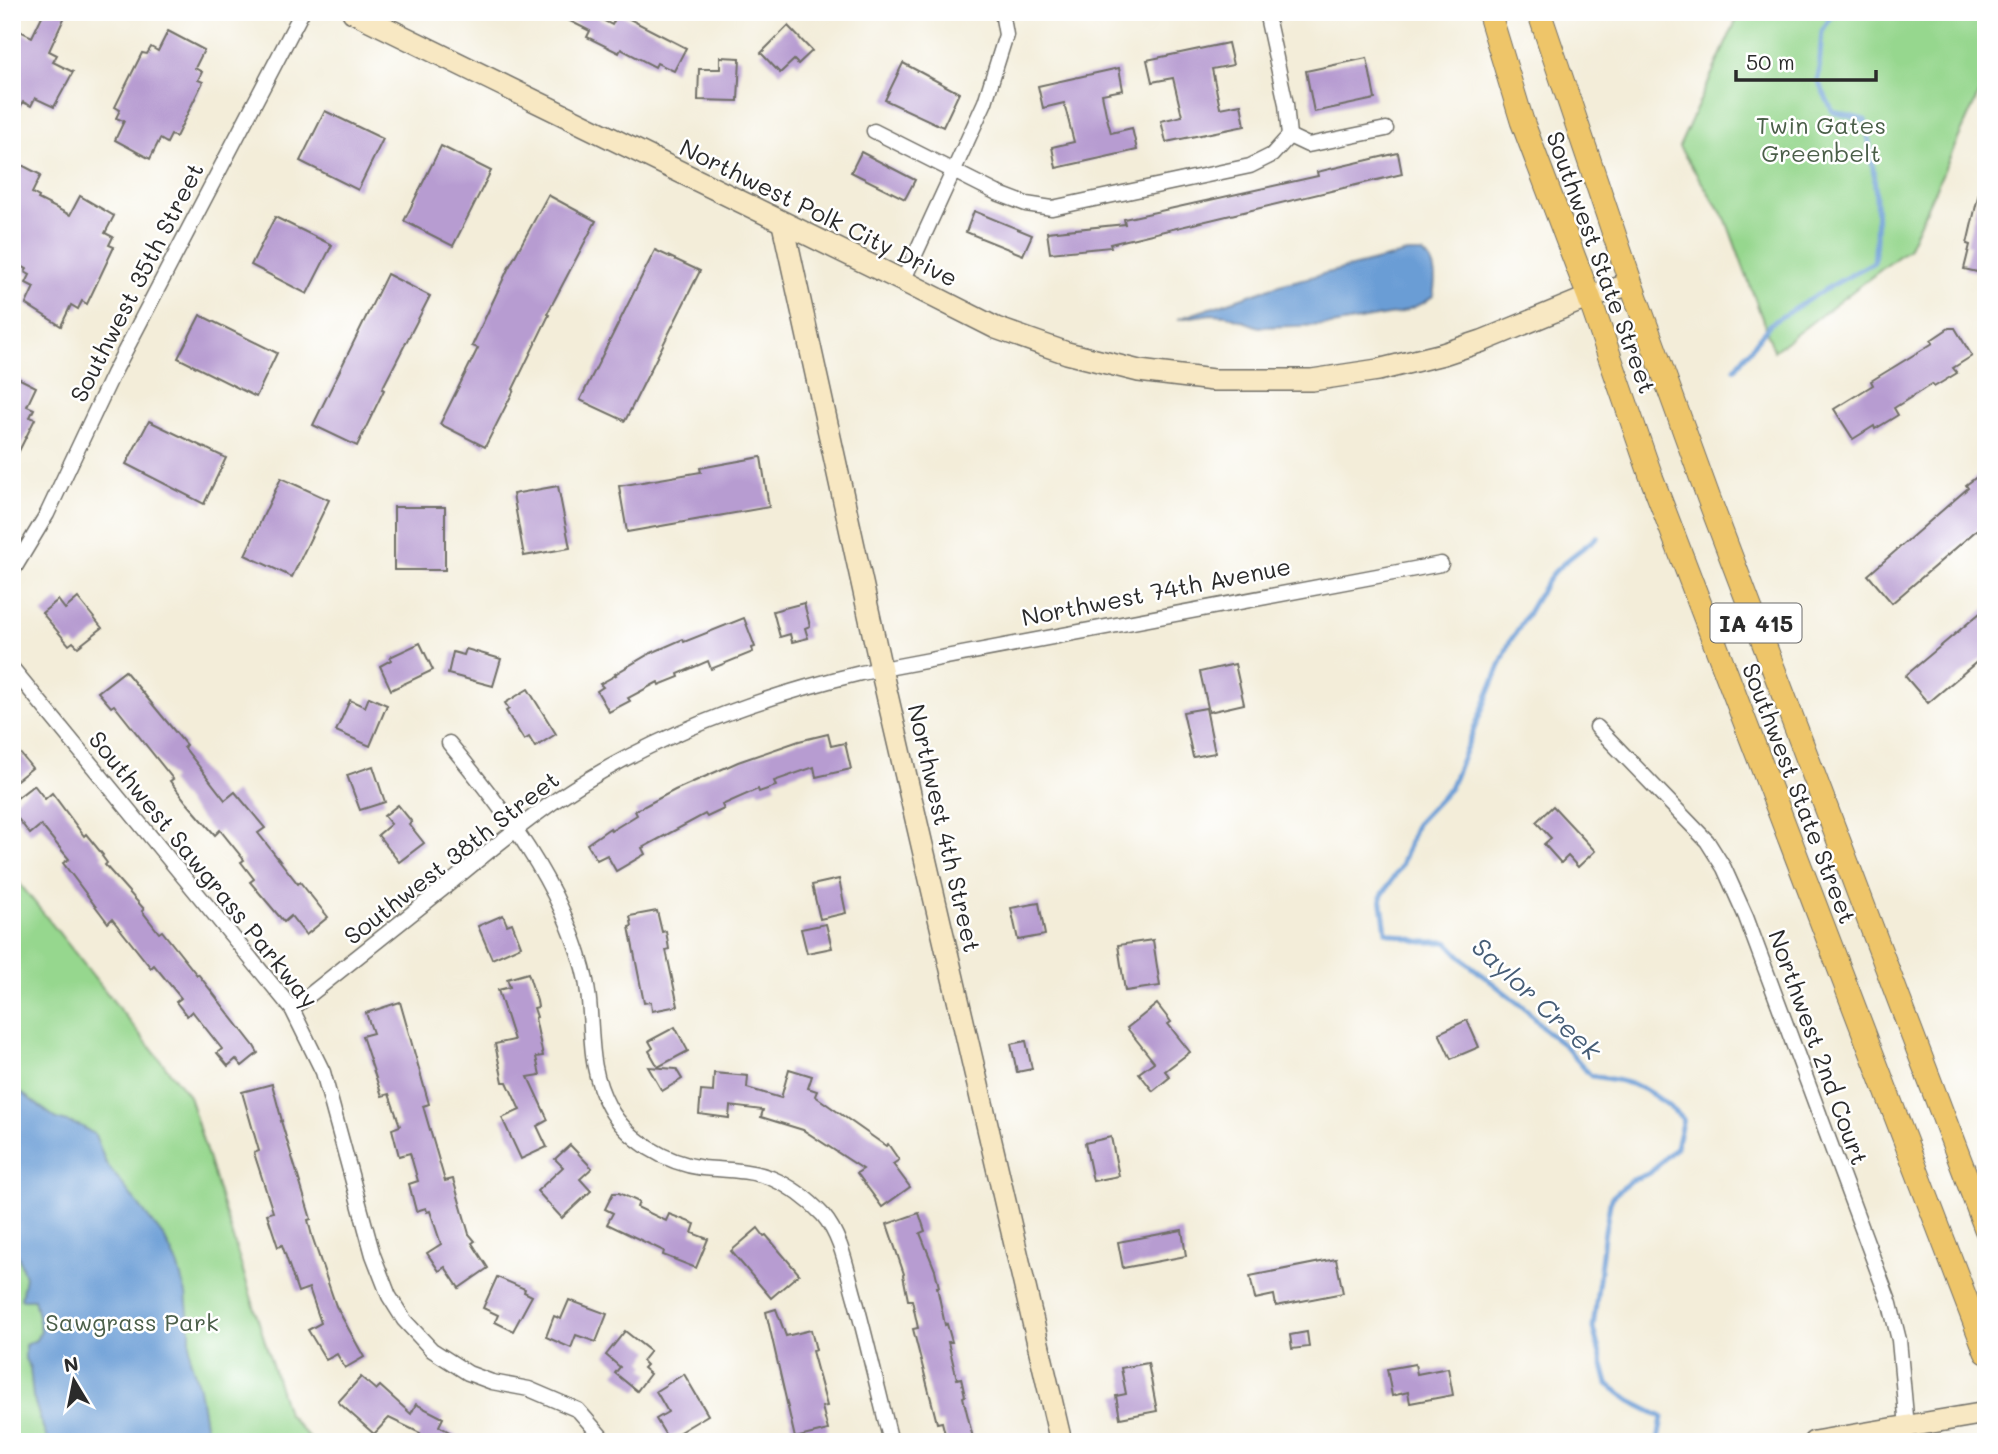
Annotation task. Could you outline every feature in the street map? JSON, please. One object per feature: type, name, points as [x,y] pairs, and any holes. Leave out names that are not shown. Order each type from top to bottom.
[{"type":"main road","name":"Southwest State Street","points":[[1489,12],[1522,121],[1589,297],[1652,479],[1986,1352]]},
{"type":"main road","name":"Southwest State Street","points":[[1539,12],[1631,284],[1709,499],[1986,1228]]},
{"type":"street","name":"Southwest 35th Street","points":[[12,572],[47,514],[113,374],[302,12]]},
{"type":"street","name":"Northwest Polk City Drive","points":[[352,12],[996,328],[1067,353],[1139,370],[1213,380],[1312,380],[1378,370],[1482,341],[1589,297]]},
{"type":"street","points":[[903,281],[985,102],[1006,35],[1002,12]]},
{"type":"street","points":[[874,131],[954,172],[1026,204],[1052,208],[1250,166],[1272,155],[1289,136],[1286,104],[1266,12]]},
{"type":"street","points":[[1289,136],[1308,145],[1386,129]]},
{"type":"street","name":"Northwest 4th Street","points":[[783,224],[881,669],[1061,1442]]},
{"type":"street","points":[[1589,297],[1631,284]]},
{"type":"street","name":"Northwest 74th Avenue","points":[[881,669],[1441,564]]},
{"type":"street","name":"Southwest Sawgrass Parkway","points":[[12,668],[292,1009],[323,1072],[373,1255],[389,1296],[404,1320],[432,1350],[468,1373],[492,1382],[529,1389],[578,1410],[606,1442]]},
{"type":"street","name":"Southwest 38th Street","points":[[292,1009],[560,797],[663,740],[721,715],[778,694],[881,669]]},
{"type":"street","name":"Northwest 2nd Court","points":[[1597,727],[1707,841],[1724,868],[1746,917],[1890,1304],[1899,1340],[1907,1427]]},
{"type":"street","points":[[449,743],[491,794],[538,863],[557,898],[584,970],[590,1002],[594,1072],[609,1107],[625,1130],[645,1146],[672,1159],[701,1167],[736,1170],[771,1178],[801,1195],[824,1216],[836,1237],[847,1268],[891,1442]]},
{"type":"street","points":[[1814,1442],[1986,1413]]},
{"type":"green space","name":"Twin Gates Greenbelt","points":[[1740,12],[1986,12],[1986,78],[1908,249],[1774,351],[1726,220],[1679,147]]},
{"type":"green space","name":"Sawgrass Park","points":[[12,874],[189,1096],[287,1413],[313,1442],[12,1442]]},
{"type":"water","points":[[1407,253],[1423,253],[1431,262],[1435,278],[1434,290],[1433,296],[1423,303],[1400,313],[1331,325],[1259,327],[1226,315],[1211,314],[1178,319],[1279,285]]},
{"type":"water","points":[[12,1086],[57,1119],[81,1126],[95,1135],[106,1163],[165,1239],[177,1264],[186,1294],[190,1358],[199,1388],[208,1442],[48,1442],[33,1397],[30,1368],[25,1359],[25,1345],[36,1340],[41,1330],[34,1299],[21,1299],[25,1277],[12,1236]]},
{"type":"building","points":[[44,12],[67,12],[49,51],[57,55],[53,62],[73,72],[54,107],[35,98],[31,106],[23,102],[12,122],[12,27],[32,37]]},
{"type":"building","points":[[552,12],[587,12],[612,25],[618,13],[686,48],[674,71],[657,63],[655,67],[621,49],[619,53],[587,37],[590,31]]},
{"type":"building","points":[[788,26],[812,51],[798,64],[794,60],[780,73],[761,53]]},
{"type":"building","points":[[168,31],[204,50],[195,68],[202,72],[198,80],[203,82],[176,137],[171,135],[167,143],[160,139],[150,159],[115,140],[124,121],[116,118],[120,110],[115,107],[142,53],[147,54],[151,47],[158,51]]},
{"type":"building","points":[[1228,43],[1233,65],[1212,69],[1220,108],[1241,104],[1245,126],[1166,142],[1161,121],[1182,116],[1173,78],[1152,82],[1147,60]]},
{"type":"building","points":[[720,57],[740,58],[738,101],[698,100],[699,69],[720,69]]},
{"type":"building","points":[[1367,58],[1375,99],[1314,112],[1306,71]]},
{"type":"building","points":[[903,63],[959,93],[943,127],[885,100]]},
{"type":"building","points":[[1119,68],[1123,90],[1102,94],[1106,114],[1111,133],[1132,128],[1137,150],[1056,168],[1052,147],[1074,142],[1064,103],[1043,108],[1038,86]]},
{"type":"building","points":[[325,111],[383,139],[358,190],[300,161]]},
{"type":"building","points":[[441,146],[491,171],[453,246],[404,221]]},
{"type":"building","points":[[861,152],[915,180],[905,199],[851,172]]},
{"type":"building","points":[[1398,153],[1402,174],[1110,244],[1111,247],[1050,253],[1047,232],[1125,224],[1124,219],[1318,176],[1317,172]]},
{"type":"building","points":[[12,160],[41,175],[32,193],[39,197],[38,199],[70,215],[80,196],[114,216],[105,233],[113,237],[109,245],[114,247],[87,304],[82,301],[78,309],[71,305],[61,326],[26,304],[34,287],[26,283],[30,275],[25,272],[27,269],[12,261]]},
{"type":"building","points":[[1980,188],[1986,189],[1986,274],[1964,269]]},
{"type":"building","points":[[548,195],[596,221],[547,314],[549,315],[485,447],[440,424],[478,348],[472,346],[508,269]]},
{"type":"building","points":[[974,211],[1032,235],[1023,255],[966,232]]},
{"type":"building","points":[[275,217],[332,245],[307,294],[251,265]]},
{"type":"building","points":[[655,250],[700,271],[625,421],[580,400]]},
{"type":"building","points":[[387,274],[430,296],[382,389],[384,390],[357,446],[313,425]]},
{"type":"building","points":[[200,315],[277,353],[256,397],[178,358]]},
{"type":"building","points":[[1949,328],[1955,328],[1972,356],[1953,368],[1957,373],[1934,387],[1932,384],[1894,408],[1898,415],[1853,439],[1834,409],[1873,385],[1871,381],[1933,343],[1931,340]]},
{"type":"building","points":[[12,375],[36,387],[27,406],[34,409],[30,417],[35,419],[12,465]]},
{"type":"building","points":[[149,421],[226,458],[204,504],[126,464]]},
{"type":"building","points":[[761,457],[769,507],[627,532],[619,486],[701,472],[700,468]]},
{"type":"building","points":[[1986,470],[1986,522],[1892,603],[1868,575]]},
{"type":"building","points":[[281,478],[329,500],[292,577],[245,555]]},
{"type":"building","points":[[558,486],[570,548],[524,556],[513,494]]},
{"type":"building","points":[[394,507],[445,507],[445,570],[394,570]]},
{"type":"building","points":[[78,598],[102,628],[78,647],[73,642],[69,645],[42,613],[58,600],[65,609]]},
{"type":"building","points":[[804,603],[810,626],[805,628],[808,638],[792,642],[790,634],[780,637],[773,611]]},
{"type":"building","points":[[1986,608],[1986,654],[1928,703],[1905,676]]},
{"type":"building","points":[[744,618],[755,647],[752,648],[753,652],[711,669],[708,661],[678,674],[679,677],[659,685],[658,682],[609,712],[597,691],[603,687],[600,684],[649,654]]},
{"type":"building","points":[[420,643],[433,670],[391,690],[380,666],[391,660],[390,657]]},
{"type":"building","points":[[466,649],[501,659],[493,686],[448,674],[453,652],[464,655]]},
{"type":"building","points":[[1235,664],[1244,704],[1209,712],[1200,672]]},
{"type":"building","points":[[125,671],[186,745],[184,747],[225,800],[235,792],[265,828],[258,833],[328,917],[306,935],[291,916],[284,922],[250,882],[254,879],[241,862],[244,860],[220,830],[215,835],[187,803],[170,781],[173,779],[114,705],[111,707],[98,692]]},
{"type":"building","points":[[528,689],[556,734],[535,747],[529,737],[524,740],[506,711],[509,709],[505,703]]},
{"type":"building","points":[[369,697],[387,705],[370,746],[336,731],[350,700],[365,707]]},
{"type":"building","points":[[1206,708],[1215,753],[1193,757],[1183,712]]},
{"type":"building","points":[[828,734],[831,746],[845,743],[851,769],[816,777],[814,767],[774,781],[776,786],[759,792],[758,789],[722,805],[724,809],[707,817],[705,814],[642,848],[645,854],[616,871],[607,855],[597,860],[587,844],[610,828],[611,831],[637,815],[635,811],[675,790],[738,762]]},
{"type":"building","points":[[12,743],[32,768],[12,784]]},
{"type":"building","points":[[373,766],[385,802],[360,810],[347,775]]},
{"type":"building","points":[[34,785],[45,799],[52,793],[84,836],[86,834],[103,855],[107,863],[105,865],[144,909],[142,911],[159,933],[162,931],[254,1046],[258,1053],[242,1066],[236,1059],[228,1066],[217,1053],[222,1049],[192,1011],[187,1016],[176,1002],[181,998],[154,965],[151,968],[112,919],[108,923],[63,863],[69,859],[41,825],[30,834],[12,811],[12,802]]},
{"type":"building","points":[[398,805],[424,843],[399,862],[378,835],[391,824],[384,816]]},
{"type":"building","points":[[1553,806],[1595,851],[1578,867],[1568,856],[1561,863],[1544,844],[1551,838],[1536,822]]},
{"type":"building","points":[[839,879],[846,913],[820,919],[812,885]]},
{"type":"building","points":[[1039,903],[1045,935],[1018,940],[1011,908]]},
{"type":"building","points":[[657,911],[662,932],[666,931],[669,949],[666,950],[678,1006],[652,1011],[651,1002],[644,1003],[629,927],[632,926],[630,916]]},
{"type":"building","points":[[503,915],[507,925],[512,923],[521,946],[492,959],[478,926]]},
{"type":"building","points":[[826,924],[832,948],[807,953],[801,929]]},
{"type":"building","points":[[1153,940],[1160,986],[1125,991],[1118,945]]},
{"type":"building","points":[[528,973],[537,1001],[538,1007],[534,1008],[535,1018],[543,1056],[536,1057],[540,1075],[528,1077],[548,1120],[537,1126],[547,1147],[521,1159],[502,1118],[520,1110],[507,1082],[503,1082],[495,1044],[514,1040],[498,990],[510,987],[507,979]]},
{"type":"building","points":[[400,1002],[429,1104],[423,1106],[445,1181],[453,1179],[469,1234],[475,1241],[472,1243],[488,1268],[459,1288],[445,1267],[439,1271],[427,1253],[441,1244],[430,1211],[427,1212],[426,1208],[416,1211],[409,1184],[418,1181],[410,1153],[399,1156],[392,1129],[400,1126],[389,1094],[382,1096],[362,1036],[373,1033],[366,1013]]},
{"type":"building","points":[[1157,1004],[1171,1022],[1168,1024],[1190,1052],[1165,1071],[1170,1077],[1153,1091],[1139,1073],[1154,1062],[1127,1028]]},
{"type":"building","points":[[1467,1020],[1479,1047],[1451,1059],[1439,1033]]},
{"type":"building","points":[[675,1027],[688,1051],[658,1067],[649,1051],[653,1048],[649,1041]]},
{"type":"building","points":[[1026,1041],[1032,1069],[1017,1072],[1011,1044]]},
{"type":"building","points":[[648,1067],[676,1069],[682,1079],[662,1091]]},
{"type":"building","points":[[789,1069],[812,1076],[808,1088],[817,1091],[815,1096],[886,1146],[888,1144],[899,1160],[893,1164],[910,1187],[882,1207],[857,1173],[863,1169],[803,1130],[761,1117],[763,1110],[730,1106],[729,1118],[699,1114],[701,1091],[713,1092],[714,1073],[748,1076],[747,1088],[781,1098]]},
{"type":"building","points":[[272,1084],[311,1219],[308,1220],[312,1236],[336,1306],[364,1357],[345,1368],[337,1354],[326,1360],[308,1330],[321,1323],[309,1288],[298,1292],[282,1245],[278,1247],[267,1214],[273,1212],[254,1153],[259,1151],[242,1092]]},
{"type":"building","points":[[1111,1137],[1119,1176],[1093,1181],[1085,1143]]},
{"type":"building","points":[[570,1145],[592,1168],[580,1179],[591,1191],[562,1218],[537,1191],[563,1167],[555,1159]]},
{"type":"building","points":[[613,1193],[639,1202],[637,1207],[666,1221],[669,1214],[695,1224],[692,1233],[708,1239],[696,1268],[663,1255],[664,1251],[607,1224],[613,1213],[605,1209]]},
{"type":"building","points":[[919,1213],[925,1231],[920,1233],[935,1270],[945,1325],[947,1324],[952,1342],[948,1342],[957,1379],[961,1378],[974,1442],[947,1442],[942,1422],[937,1423],[913,1329],[918,1328],[912,1300],[908,1300],[904,1274],[887,1224]]},
{"type":"building","points":[[758,1228],[799,1274],[771,1298],[731,1251]]},
{"type":"building","points":[[1182,1230],[1186,1256],[1123,1268],[1118,1242]]},
{"type":"building","points":[[1336,1259],[1343,1293],[1276,1306],[1274,1295],[1255,1299],[1250,1276]]},
{"type":"building","points":[[497,1277],[525,1289],[524,1292],[532,1296],[513,1331],[495,1322],[498,1315],[483,1308]]},
{"type":"building","points":[[569,1300],[607,1314],[596,1342],[576,1335],[571,1348],[546,1337],[554,1316],[561,1319]]},
{"type":"building","points":[[776,1309],[786,1336],[811,1330],[816,1350],[812,1351],[827,1406],[822,1407],[828,1430],[795,1438],[766,1312]]},
{"type":"building","points":[[625,1331],[650,1351],[642,1361],[646,1365],[643,1368],[650,1374],[637,1391],[615,1373],[620,1367],[606,1355]]},
{"type":"building","points":[[1307,1332],[1309,1347],[1292,1349],[1290,1335]]},
{"type":"building","points":[[1148,1363],[1157,1411],[1120,1418],[1116,1396],[1126,1394],[1121,1368]]},
{"type":"building","points":[[1415,1364],[1417,1374],[1448,1368],[1453,1395],[1410,1403],[1408,1392],[1392,1396],[1387,1369]]},
{"type":"building","points":[[684,1374],[708,1415],[668,1439],[656,1419],[668,1412],[656,1391]]},
{"type":"building","points":[[361,1377],[376,1390],[380,1386],[411,1414],[416,1404],[443,1418],[439,1426],[467,1442],[415,1442],[420,1433],[389,1418],[374,1434],[338,1402]]},
{"type":"waterway","name":"Saylor Creek","points":[[1735,369],[1770,324],[1874,262],[1877,226],[1875,191],[1865,120],[1833,112],[1818,81],[1822,31],[1834,12]]},
{"type":"waterway","name":"Saylor Creek","points":[[1876,12],[1881,12]]},
{"type":"waterway","name":"Saylor Creek","points":[[1597,537],[1551,576],[1510,641],[1450,788],[1416,824],[1401,866],[1381,897],[1386,932],[1422,942],[1447,942],[1466,962],[1527,1010],[1548,1033],[1565,1046],[1591,1076],[1641,1088],[1661,1100],[1683,1119],[1676,1147],[1650,1173],[1630,1181],[1611,1198],[1593,1328],[1608,1384],[1630,1401],[1662,1417],[1658,1442]]}]
